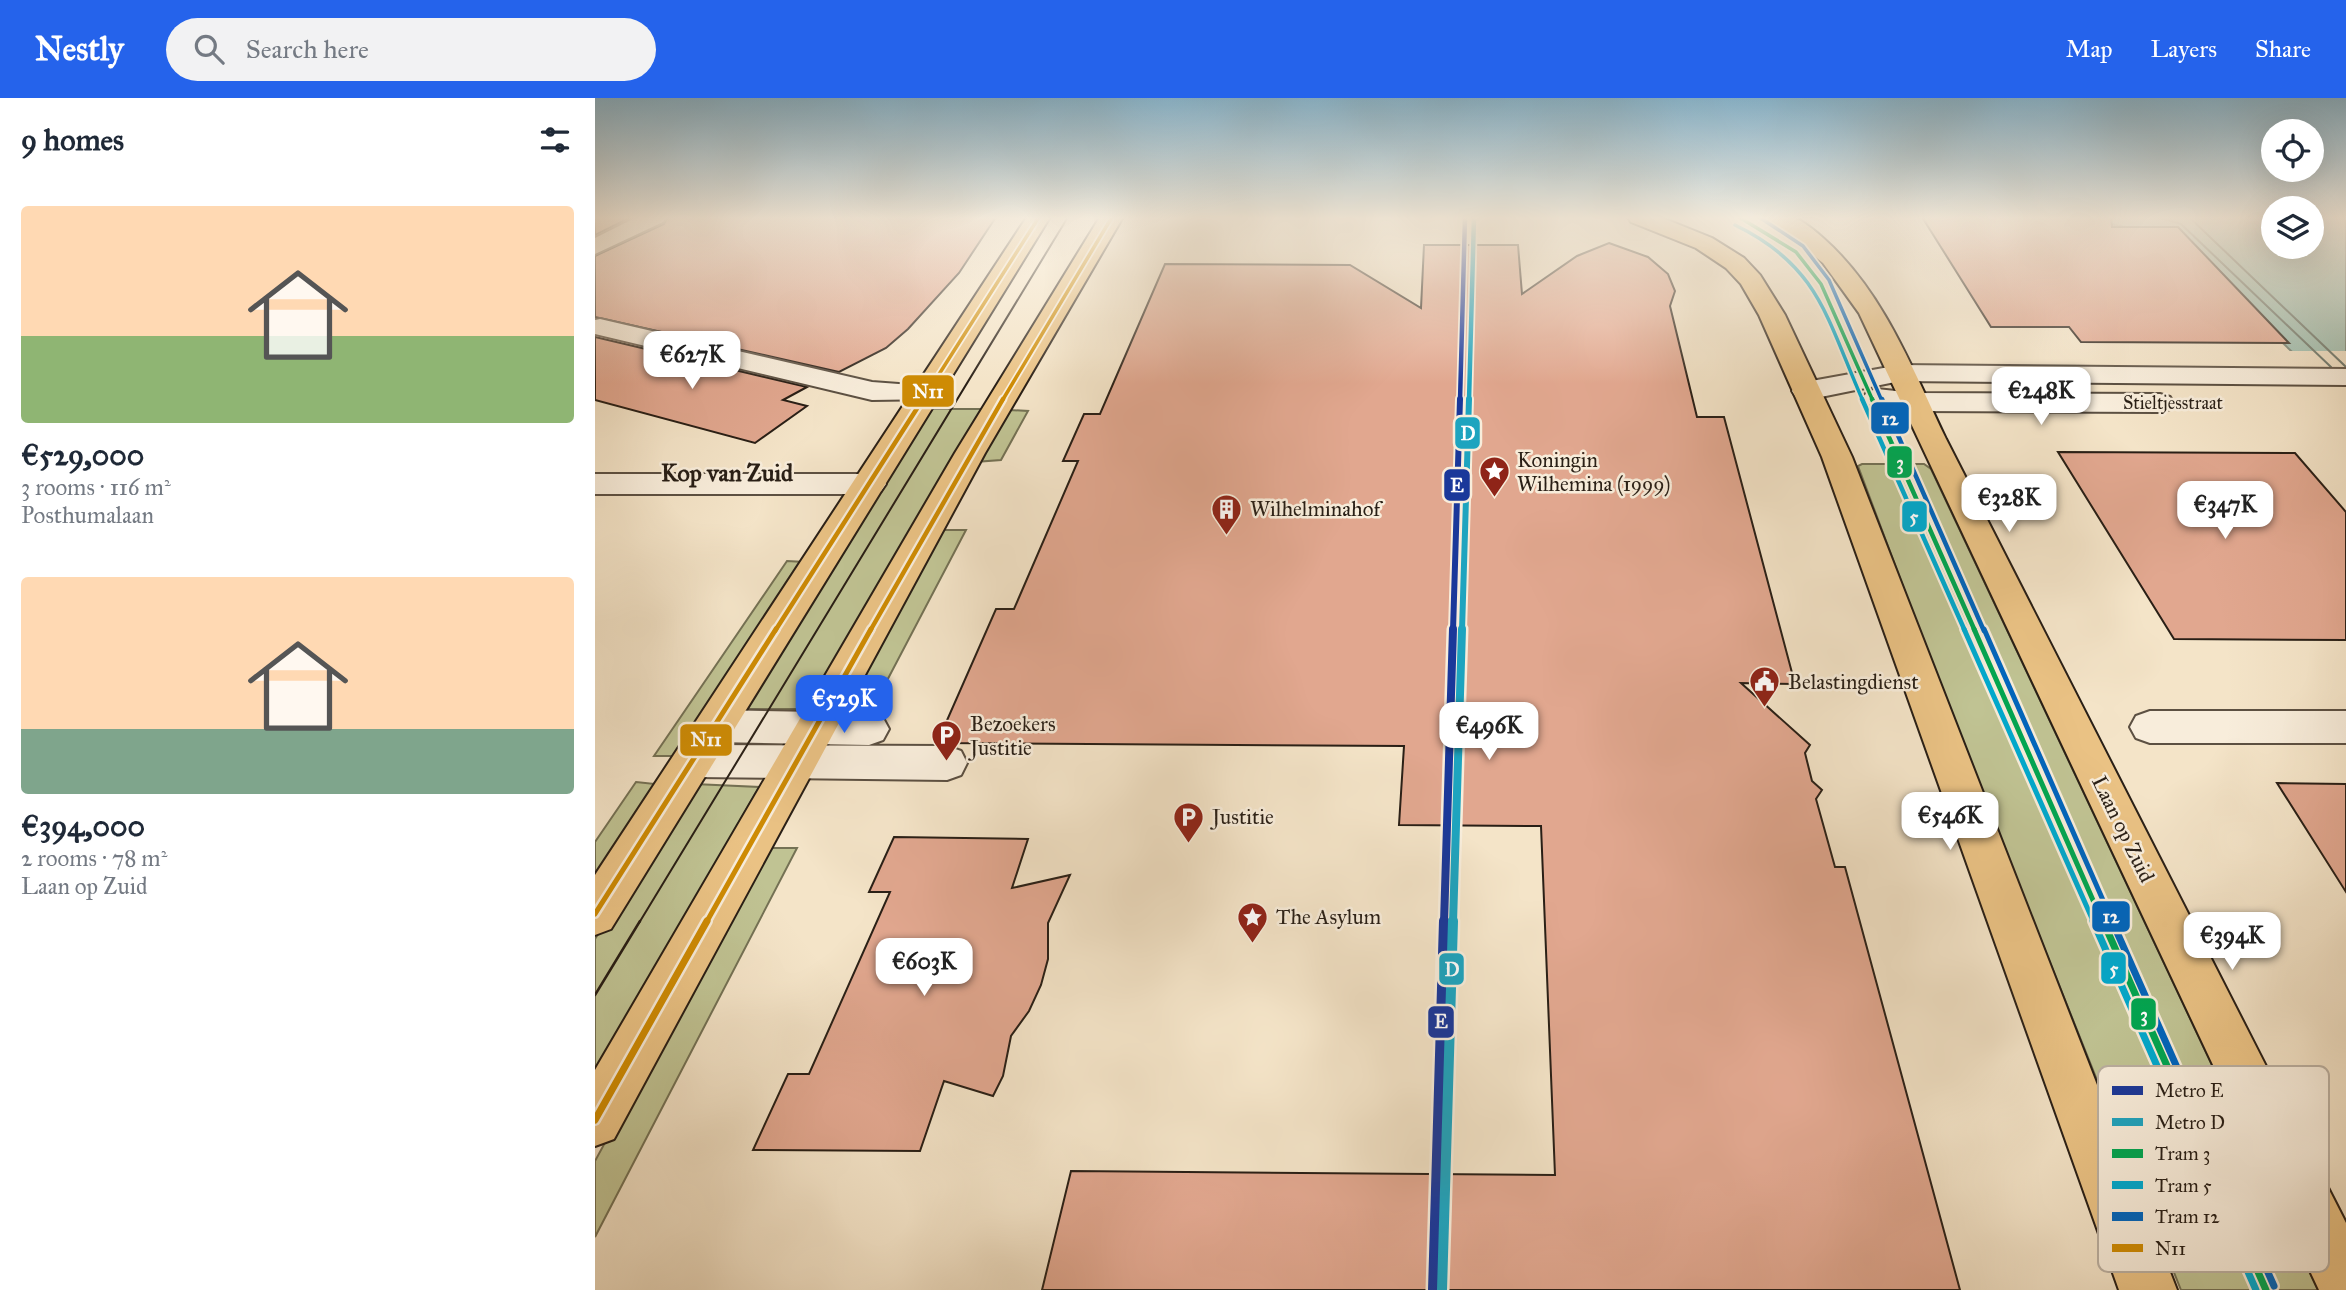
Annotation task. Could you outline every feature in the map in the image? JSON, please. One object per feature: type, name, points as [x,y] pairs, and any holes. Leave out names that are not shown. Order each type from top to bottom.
[{"type":"main road","points":[[595,914],[696,761],[929,393],[1001,273]]},
{"type":"main road","points":[[595,1120],[970,453],[1079,273]]},
{"type":"main road","points":[[1744,273],[1772,315],[1842,470],[2098,1156]]},
{"type":"main road","name":"Laan op Zuid","points":[[1844,273],[1879,327],[2239,1066]]},
{"type":"main road","name":"Laan op Zuid","points":[[2329,1249],[2346,1284]]},
{"type":"main road","points":[[2141,1272],[2148,1290]]},
{"type":"street","points":[[600,327],[872,391],[929,393]]},
{"type":"street","name":"Stieltjesstraat","points":[[1806,391],[2346,377]]},
{"type":"street","name":"Stieltjesstraat","points":[[1907,388],[2346,403]]},
{"type":"street","points":[[595,484],[870,484]]},
{"type":"street","points":[[717,726],[869,729]]},
{"type":"street","points":[[2150,727],[2346,727]]},
{"type":"street","points":[[696,761],[793,764],[947,763]]},
{"type":"green space","points":[[928,409],[982,409],[806,709],[740,709]]},
{"type":"green space","points":[[1009,410],[1028,411],[1001,460],[974,462]]},
{"type":"green space","points":[[1924,464],[1931,469],[2212,1066],[2098,1066],[2098,1082],[1953,720],[1858,466]]},
{"type":"green space","points":[[939,530],[966,530],[881,692],[851,693]]},
{"type":"green space","points":[[787,561],[804,562],[675,756],[654,756]]},
{"type":"green space","points":[[636,782],[655,784],[595,877],[595,842]]},
{"type":"green space","points":[[694,784],[759,787],[595,1076],[595,939]]},
{"type":"green space","points":[[765,848],[797,848],[595,1237],[595,1161]]},
{"type":"green space","points":[[2174,1272],[2310,1272],[2318,1290],[2181,1290]]},
{"type":"water","points":[[2209,273],[2346,273],[2346,403]]},
{"type":"pier","points":[[2286,351],[2346,351],[2346,406],[2344,405]]},
{"type":"building","points":[[595,273],[959,273],[908,329],[886,348],[839,372],[595,317]]},
{"type":"building","points":[[1161,273],[1363,273],[1421,308],[1423,273],[1520,273],[1522,294],[1553,273],[1668,274],[1675,291],[1670,306],[1697,417],[1724,417],[1795,684],[1741,683],[1810,745],[1805,753],[1812,781],[1822,790],[1816,799],[1835,867],[1845,867],[1960,1290],[1042,1290],[1071,1171],[1555,1175],[1541,826],[1399,825],[1404,746],[937,743],[996,609],[1014,609],[1078,461],[1063,461],[1084,414],[1100,414]]},
{"type":"building","points":[[1957,273],[2222,273],[2289,343],[2081,342],[2069,327],[1991,327]]},
{"type":"building","points":[[595,337],[807,387],[783,400],[807,406],[755,443],[595,400]]},
{"type":"building","points":[[2058,452],[2295,453],[2346,512],[2346,640],[2174,639]]},
{"type":"building","points":[[2277,783],[2346,784],[2346,892]]},
{"type":"building","points":[[894,837],[1028,839],[1012,888],[1070,875],[1048,923],[1048,959],[1041,985],[1029,1011],[1011,1036],[1003,1076],[993,1096],[944,1081],[920,1151],[753,1150],[788,1074],[809,1074],[890,892],[869,892]]},
{"type":"tram line","points":[[639,923],[1034,273]]},
{"type":"tram line","name":"5","points":[[1803,273],[1813,288],[2157,1066]]},
{"type":"tram line","name":"3","points":[[1812,273],[1821,284],[2167,1066]]},
{"type":"tram line","name":"12","points":[[1823,273],[1829,280],[2177,1066]]},
{"type":"tram line","points":[[595,995],[640,921]]},
{"type":"tram line","name":"5","points":[[2248,1272],[2256,1290]]},
{"type":"tram line","name":"3","points":[[2258,1272],[2266,1290]]},
{"type":"tram line","name":"12","points":[[2268,1272],[2274,1286]]},
{"type":"metro line","name":"E","points":[[1433,1290],[1463,273]]},
{"type":"metro line","name":"D","points":[[1442,1290],[1472,273]]},
{"type":"transit line","name":"N11","points":[[595,914],[1004,273]]},
{"type":"transit line","name":"N11","points":[[595,1120],[970,453],[1079,273]]},
{"type":"place","name":"Koningin Wilhemina (1999)","points":[[1494,499]]},
{"type":"place","name":"Wilhelminahof","points":[[1227,536]]},
{"type":"place","name":"Belastingdienst","points":[[1765,709]]},
{"type":"place","name":"Bezoekers Justitie","points":[[947,763]]},
{"type":"place","name":"Justitie","points":[[1189,844]]},
{"type":"place","name":"The Asylum","points":[[1253,944]]},
{"type":"district","name":"Kop van Zuid","points":[[727,473]]}]
